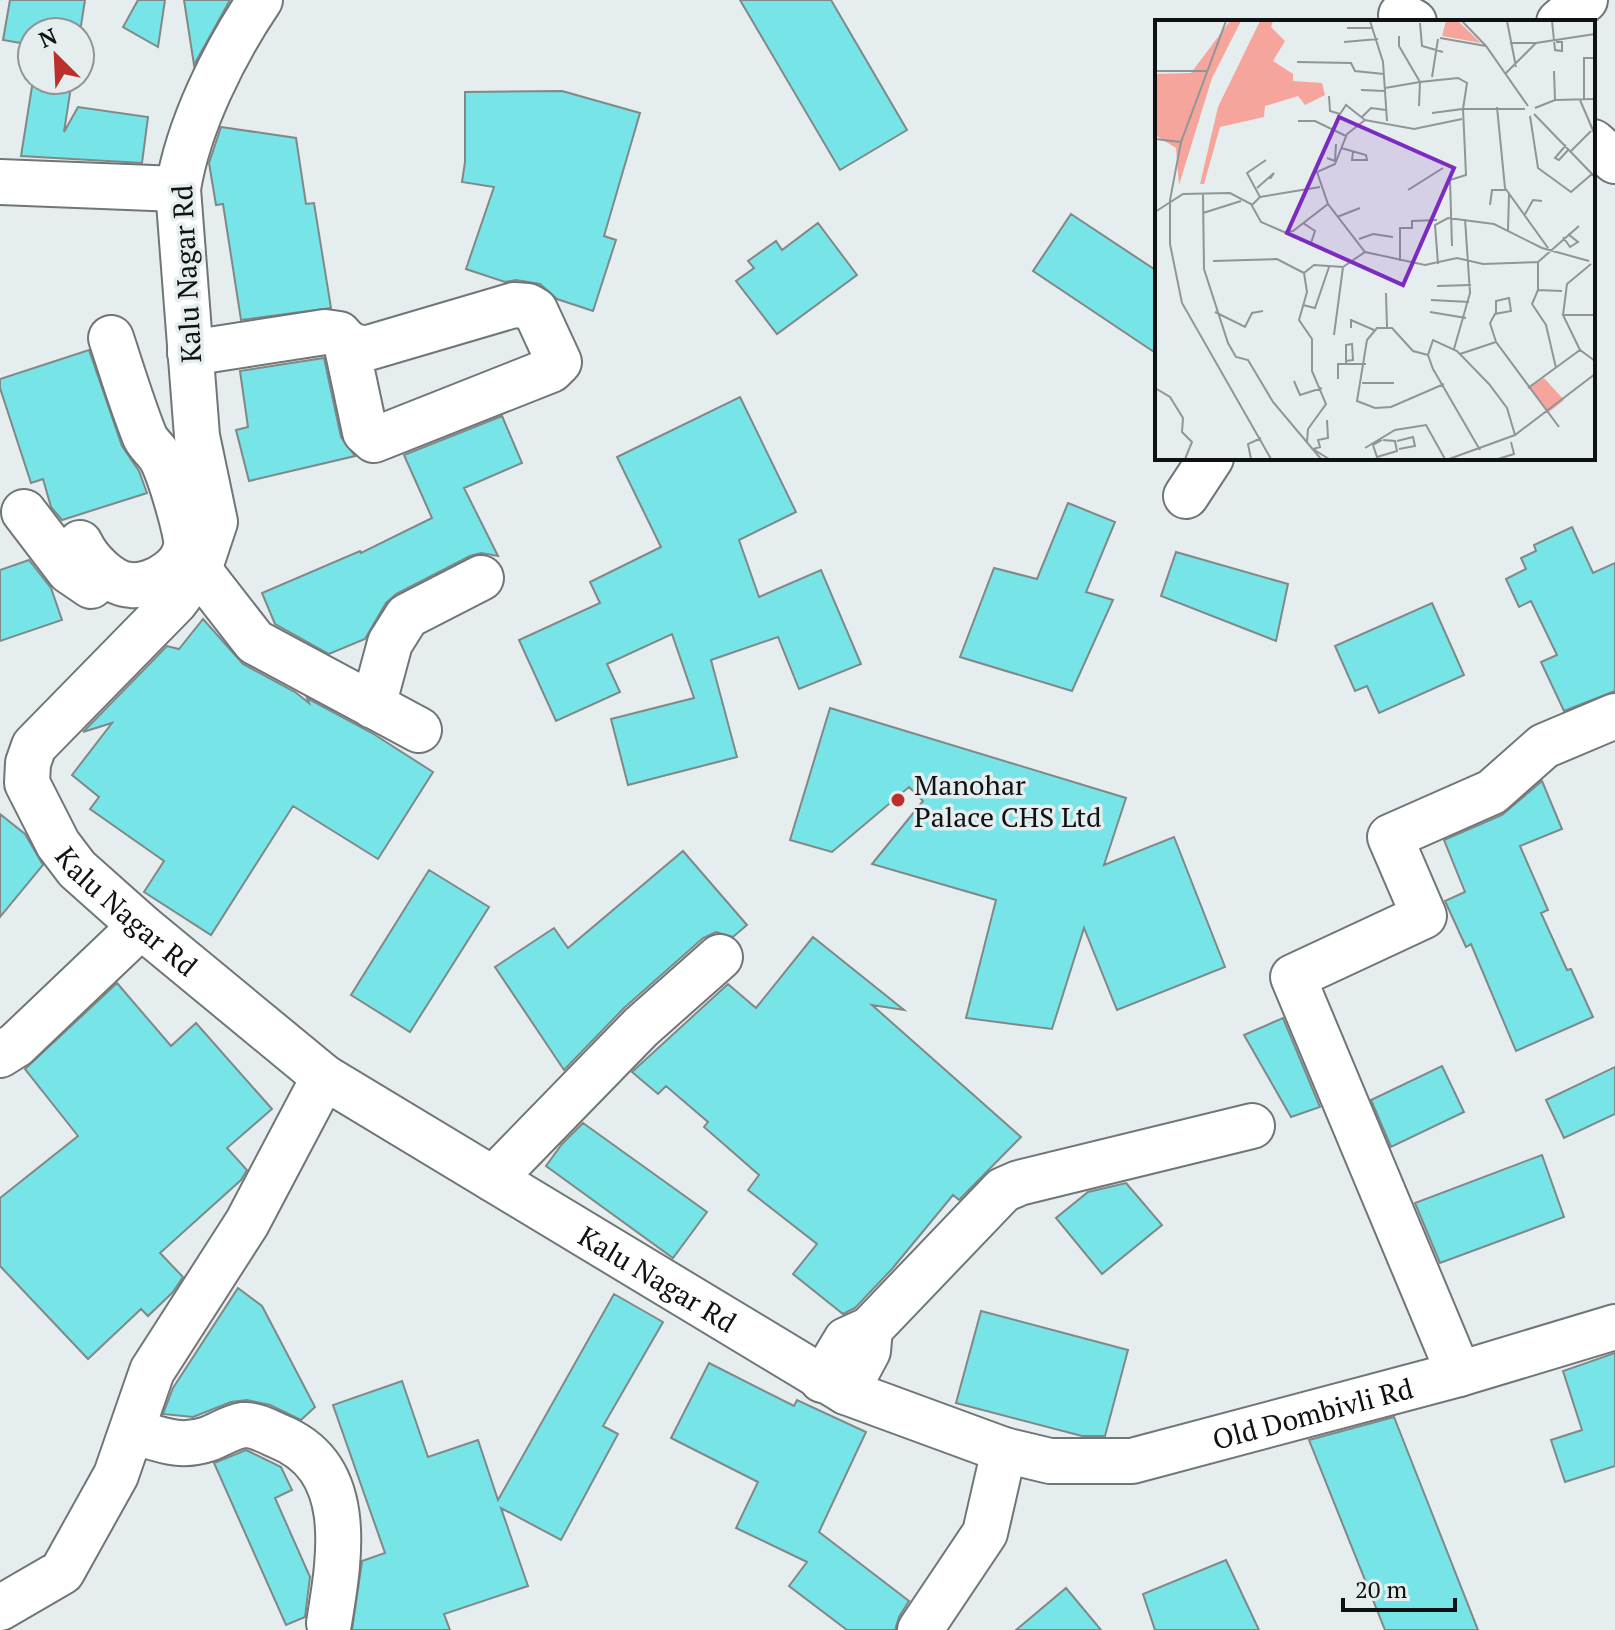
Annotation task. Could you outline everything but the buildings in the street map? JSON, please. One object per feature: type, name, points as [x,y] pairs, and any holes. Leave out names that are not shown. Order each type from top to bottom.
[{"type":"street","name":"Kalu Nagar Rd","points":[[260,0],[235,36],[183,154],[178,189],[197,436],[215,522],[199,570],[153,625],[34,746],[28,763],[27,783],[58,844],[77,869],[141,926],[324,1077],[834,1386],[1004,1450]]},
{"type":"street","points":[[1561,20],[1585,0]]},
{"type":"street","points":[[1595,144],[1615,161]]},
{"type":"street","points":[[0,182],[178,189]]},
{"type":"street","points":[[190,353],[325,332],[339,334],[346,343],[356,348],[368,348],[514,305],[535,310],[559,362],[551,370],[374,440],[365,432],[346,343]]},
{"type":"street","points":[[80,543],[86,555],[99,568],[131,585],[172,571],[183,559],[186,541],[164,463],[144,449],[111,338]]},
{"type":"street","points":[[144,449],[197,436]]},
{"type":"street","points":[[1186,496],[1210,460]]},
{"type":"street","points":[[24,512],[69,571],[153,625]]},
{"type":"street","points":[[199,570],[255,642],[419,730]]},
{"type":"street","points":[[373,706],[390,643],[407,616],[481,578]]},
{"type":"street","points":[[1459,1374],[1293,977],[1424,916],[1390,837],[1492,792],[1544,746],[1615,716]]},
{"type":"street","points":[[0,1055],[16,1045],[141,926]]},
{"type":"street","points":[[493,1179],[641,1027],[720,957]]},
{"type":"street","points":[[0,1608],[62,1572],[116,1475],[152,1371],[247,1223],[324,1077]]},
{"type":"street","points":[[834,1386],[868,1351],[870,1329],[1003,1190],[1019,1183],[1252,1126]]},
{"type":"street","name":"Old Dombivli Rd","points":[[1004,1450],[1050,1461],[1132,1461],[1459,1374],[1615,1327]]},
{"type":"street","points":[[132,1431],[181,1445],[205,1440],[243,1425],[294,1442],[314,1458],[328,1485],[340,1526],[339,1563],[329,1623]]},
{"type":"street","points":[[920,1630],[985,1533],[1004,1450]]},
{"type":"place","name":"Manohar Palace CHS Ltd","points":[[898,800]]}]
